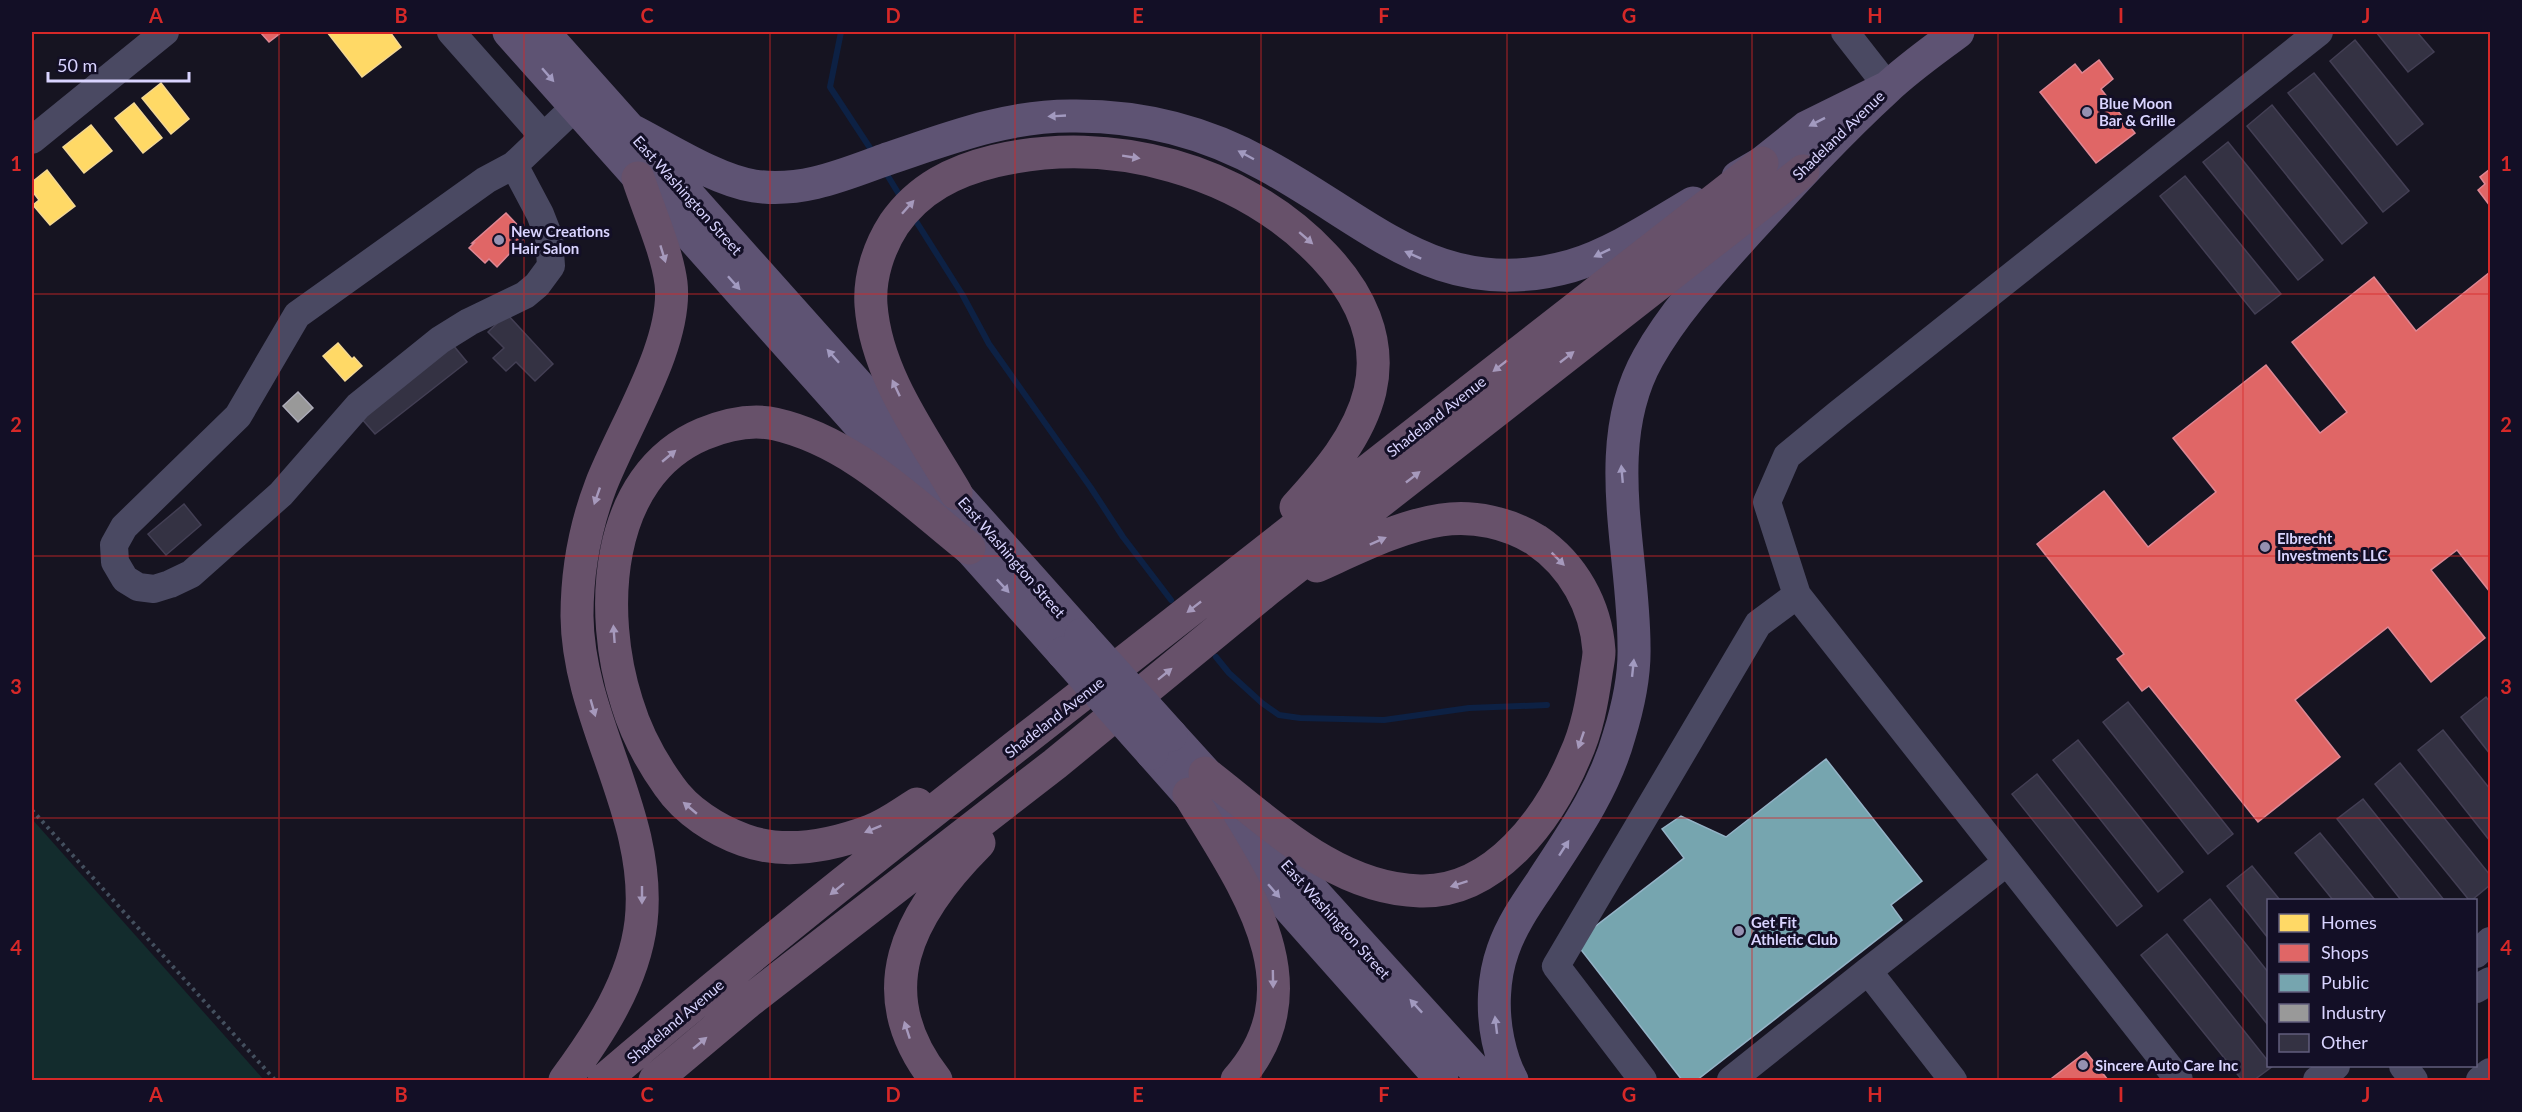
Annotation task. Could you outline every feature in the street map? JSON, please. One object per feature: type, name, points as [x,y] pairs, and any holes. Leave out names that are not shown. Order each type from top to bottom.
[{"type":"highway","points":[[956,493],[906,408],[886,366],[877,339],[871,303],[873,281],[878,256],[888,232],[909,205],[928,188],[960,171],[984,164],[1035,154],[1069,152],[1125,155],[1163,163],[1208,178],[1235,191],[1290,224],[1346,279],[1368,325],[1373,354],[1371,389],[1359,422],[1329,469],[1240,571]]},
{"type":"highway","name":"Shadeland Avenue","points":[[604,1080],[675,1019],[1014,748],[1762,163]]},
{"type":"highway","name":"Shadeland Avenue","points":[[656,1080],[748,1002],[1055,764],[1267,590],[1803,171]]},
{"type":"highway","points":[[565,1080],[590,1044],[624,983],[638,942],[641,917],[643,891],[638,848],[591,703],[583,669],[577,618],[580,565],[591,515],[603,482],[661,352],[669,318],[671,284],[638,178]]},
{"type":"highway","points":[[969,548],[875,473],[846,453],[815,437],[793,429],[763,423],[729,426],[708,432],[674,450],[655,467],[642,484],[626,515],[612,590],[613,632],[619,675],[639,735],[670,787],[689,808],[720,830],[746,841],[771,846],[818,845],[871,831],[1014,748]]},
{"type":"highway","points":[[1197,784],[1349,876],[1386,888],[1422,892],[1439,890],[1479,876],[1500,862],[1522,839],[1542,816],[1560,787],[1584,733],[1594,695],[1599,652],[1590,606],[1571,572],[1554,554],[1526,534],[1510,527],[1472,519],[1443,520],[1350,551],[1267,590]]},
{"type":"highway","points":[[936,1080],[916,1052],[903,1016],[900,999],[901,977],[910,936],[929,903],[957,865],[1055,764]]},
{"type":"highway","points":[[1197,784],[1252,902],[1272,959],[1273,993],[1264,1039],[1257,1055],[1237,1080]]},
{"type":"main road","name":"East Washington Street","points":[[509,32],[969,548],[1072,644]]},
{"type":"main road","name":"East Washington Street","points":[[543,32],[956,493],[1072,644],[1197,784],[1442,1080]]},
{"type":"main road","points":[[1888,87],[1958,32]]},
{"type":"main road","name":"Shadeland Avenue","points":[[1762,163],[1807,127],[1888,87]]},
{"type":"main road","name":"Shadeland Avenue","points":[[1803,171],[1888,87]]},
{"type":"main road","points":[[629,129],[722,177],[753,186],[780,188],[823,182],[966,132],[1000,123],[1068,116],[1137,120],[1179,129],[1244,154],[1385,240],[1416,256],[1450,268],[1502,275],[1545,272],[1596,256],[1634,237],[1762,163]]},
{"type":"main road","points":[[1512,1080],[1502,1054],[1495,1017],[1494,991],[1503,949],[1518,917],[1596,795],[1611,763],[1628,704],[1634,652],[1634,617],[1621,468],[1624,425],[1630,399],[1647,360],[1676,315],[1713,270],[1803,171]]},
{"type":"main road","name":"East Washington Street","points":[[1197,784],[1484,1080]]},
{"type":"street","points":[[32,140],[165,32]]},
{"type":"street","points":[[452,32],[543,136]]},
{"type":"street","points":[[1845,32],[1888,87]]},
{"type":"street","points":[[2179,1080],[1797,596],[1767,502],[1787,456],[2319,32]]},
{"type":"street","points":[[514,165],[540,214],[549,237],[551,266],[537,285],[525,295],[469,321],[440,340],[358,406],[281,494],[191,574],[170,585],[154,589],[138,587],[125,579],[115,562],[114,545],[124,527],[238,416],[297,315],[486,180],[514,165],[575,107]]},
{"type":"street","points":[[1643,1080],[1556,966],[1758,624],[1797,596]]},
{"type":"street","points":[[1731,1080],[2007,862]]},
{"type":"street","points":[[2477,952],[2490,941]]},
{"type":"street","points":[[1868,971],[1953,1080]]},
{"type":"street","points":[[2318,1080],[2334,1067]]},
{"type":"street","points":[[2404,1067],[2414,1080]]},
{"type":"street","points":[[2480,1080],[2490,1072]]},
{"type":"path","points":[[32,810],[275,1080]]},
{"type":"green space","points":[[32,819],[264,1080],[32,1080]]},
{"type":"building: Homes","points":[[327,32],[390,32],[401,47],[362,77]]},
{"type":"building: Homes","points":[[161,83],[189,119],[171,134],[142,98]]},
{"type":"building: Homes","points":[[134,103],[162,138],[143,153],[115,118]]},
{"type":"building: Homes","points":[[91,125],[112,151],[84,173],[63,147]]},
{"type":"building: Homes","points":[[47,170],[75,206],[50,225],[33,205],[39,200],[32,191],[32,182]]},
{"type":"building: Homes","points":[[338,343],[352,359],[354,357],[362,366],[345,381],[323,356]]},
{"type":"building: Shops","points":[[260,32],[282,32],[269,42]]},
{"type":"building: Shops","name":"Blue Moon Bar & Grille","points":[[2099,60],[2113,79],[2101,89],[2135,133],[2096,163],[2040,92],[2075,64],[2082,73]]},
{"type":"building: Shops","points":[[2490,169],[2490,206],[2478,190],[2485,184],[2480,177]]},
{"type":"building: Shops","name":"New Creations Hair Salon","points":[[506,213],[527,235],[497,267],[489,259],[485,263],[469,248]]},
{"type":"building: Shops","name":"Elbrecht Investments LLC","points":[[2490,272],[2490,592],[2457,550],[2431,570],[2485,638],[2431,682],[2388,627],[2295,700],[2340,757],[2258,822],[2149,686],[2142,691],[2117,659],[2124,654],[2037,544],[2104,491],[2148,547],[2216,492],[2173,438],[2266,365],[2320,433],[2347,412],[2292,342],[2374,277],[2416,331]]},
{"type":"building: Shops","name":"Sincere Auto Care Inc","points":[[2086,1052],[2108,1080],[2054,1080],[2052,1078]]},
{"type":"building: Public","name":"Get Fit Athletic Club","points":[[1826,759],[1922,881],[1891,905],[1902,920],[1697,1080],[1682,1080],[1575,942],[1684,858],[1662,829],[1681,816],[1726,837]]},
{"type":"building: Industry","points":[[298,392],[313,408],[298,422],[283,406]]},
{"type":"building: Other","points":[[2376,32],[2417,32],[2434,52],[2408,72]]},
{"type":"building: Other","points":[[2355,40],[2423,124],[2397,145],[2330,61]]},
{"type":"building: Other","points":[[2314,73],[2409,191],[2383,212],[2288,93]]},
{"type":"building: Other","points":[[2272,105],[2367,223],[2342,244],[2247,126]]},
{"type":"building: Other","points":[[2228,142],[2323,260],[2298,280],[2203,162]]},
{"type":"building: Other","points":[[2185,176],[2281,294],[2255,314],[2160,196]]},
{"type":"building: Other","points":[[507,314],[553,364],[535,381],[516,362],[506,371],[493,358],[504,348],[488,332]]},
{"type":"building: Other","points":[[453,345],[467,362],[375,434],[361,418]]},
{"type":"building: Other","points":[[184,504],[201,525],[166,555],[148,534]]},
{"type":"building: Other","points":[[2486,697],[2490,702],[2490,754],[2461,717]]},
{"type":"building: Other","points":[[2128,702],[2233,834],[2208,854],[2103,722]]},
{"type":"building: Other","points":[[2443,730],[2490,789],[2490,841],[2418,750]]},
{"type":"building: Other","points":[[2078,740],[2183,872],[2158,892],[2053,760]]},
{"type":"building: Other","points":[[2400,763],[2490,875],[2490,885],[2473,899],[2468,899],[2375,784]]},
{"type":"building: Other","points":[[2037,774],[2142,906],[2117,926],[2012,794]]},
{"type":"building: Other","points":[[2363,799],[2443,899],[2400,899],[2337,819]]},
{"type":"building: Other","points":[[2320,833],[2374,899],[2332,899],[2295,853]]},
{"type":"building: Other","points":[[2252,866],[2279,899],[2267,899],[2267,937],[2227,886]]},
{"type":"building: Other","points":[[2210,899],[2267,971],[2267,1024],[2184,920]]},
{"type":"building: Other","points":[[2167,934],[2267,1060],[2267,1067],[2272,1067],[2254,1080],[2242,1080],[2141,955]]},
{"type":"waterway","points":[[841,32],[830,87],[872,151]]},
{"type":"waterway","points":[[886,173],[900,196]]},
{"type":"waterway","points":[[914,218],[962,294],[989,344],[1123,537],[1171,600]]},
{"type":"waterway","points":[[1216,657],[1229,673],[1279,715],[1300,718],[1384,720],[1469,708],[1547,705]]},
{"type":"place","name":"Blue Moon Bar & Grille","points":[[2087,112]]},
{"type":"place","name":"New Creations Hair Salon","points":[[499,240]]},
{"type":"place","name":"Elbrecht Investments LLC","points":[[2265,547]]},
{"type":"place","name":"Get Fit Athletic Club","points":[[1739,931]]},
{"type":"place","name":"Sincere Auto Care Inc","points":[[2083,1065]]}]
